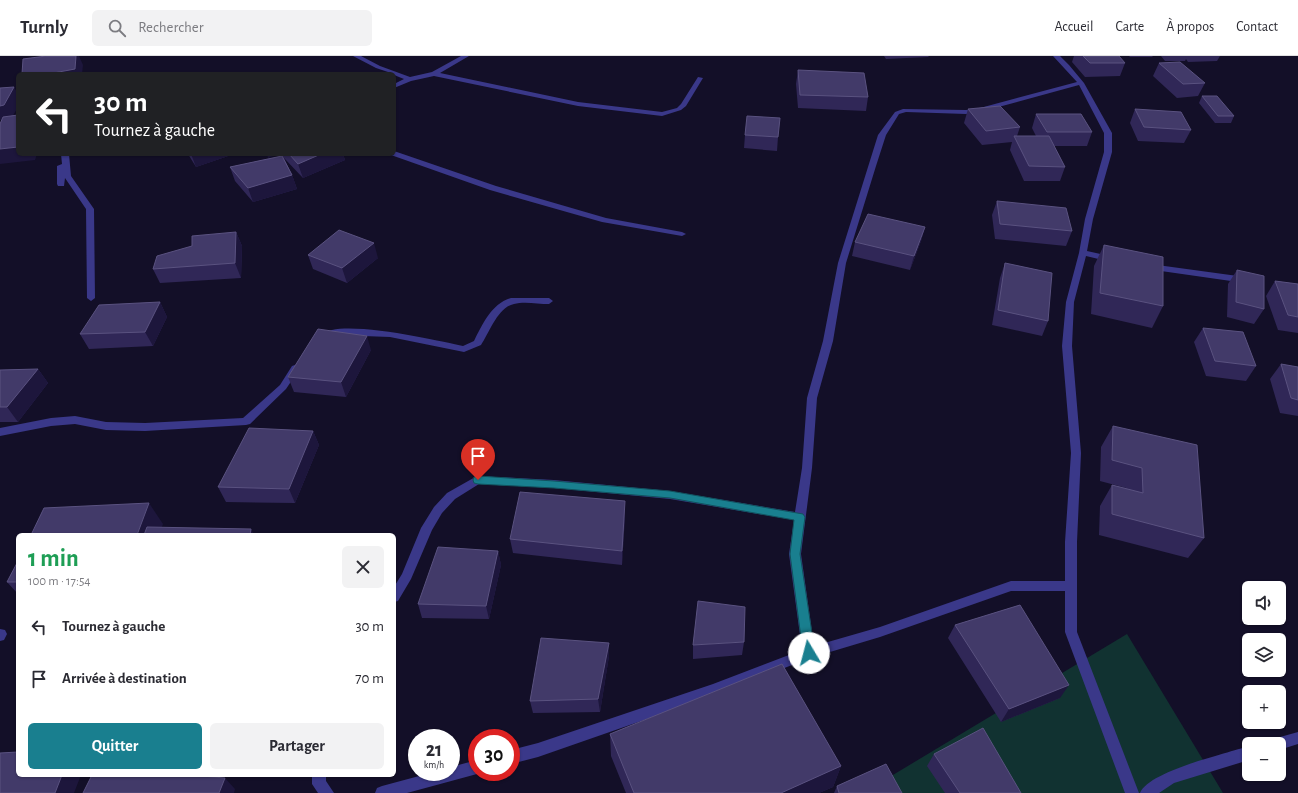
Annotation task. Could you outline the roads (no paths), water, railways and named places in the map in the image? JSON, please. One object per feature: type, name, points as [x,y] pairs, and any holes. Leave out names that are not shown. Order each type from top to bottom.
[{"type":"street","points":[[356,56],[389,72]]},
{"type":"street","points":[[396,85],[409,79],[434,74],[466,56]]},
{"type":"street","points":[[1056,56],[1081,82],[1108,133],[1108,152],[1089,219],[1083,253],[1070,302],[1068,346],[1076,453],[1071,542],[1071,632],[1132,793]]},
{"type":"street","points":[[396,74],[409,79]]},
{"type":"street","points":[[434,74],[578,104],[662,114],[679,109],[684,105],[700,78]]},
{"type":"street","points":[[809,653],[795,554],[807,468],[812,398],[828,341],[842,263],[882,135],[897,113],[905,110],[966,112],[980,110],[1081,82]]},
{"type":"street","points":[[396,154],[493,188],[605,220],[682,234]]},
{"type":"street","points":[[61,156],[61,184]]},
{"type":"street","points":[[65,156],[67,176],[90,209],[91,298]]},
{"type":"street","points":[[1083,253],[1122,262]]},
{"type":"street","points":[[1138,265],[1257,282]]},
{"type":"street","points":[[316,340],[335,332],[390,334],[464,349],[478,343],[486,326],[496,312],[511,301],[549,302]]},
{"type":"street","points":[[0,432],[51,422],[75,420],[106,426],[145,427],[246,421],[283,387],[299,361]]},
{"type":"street","points":[[396,594],[407,576],[427,528],[438,510],[451,496],[478,480],[554,484],[670,495],[800,517]]},
{"type":"street","points":[[520,755],[538,750],[713,690],[809,653],[880,632],[1010,586],[1072,586]]},
{"type":"street","points":[[1286,742],[1298,738]]},
{"type":"street","points":[[1147,793],[1171,777],[1242,755]]},
{"type":"street","points":[[382,793],[468,769]]},
{"type":"street","points":[[319,777],[319,784],[327,793]]}]
